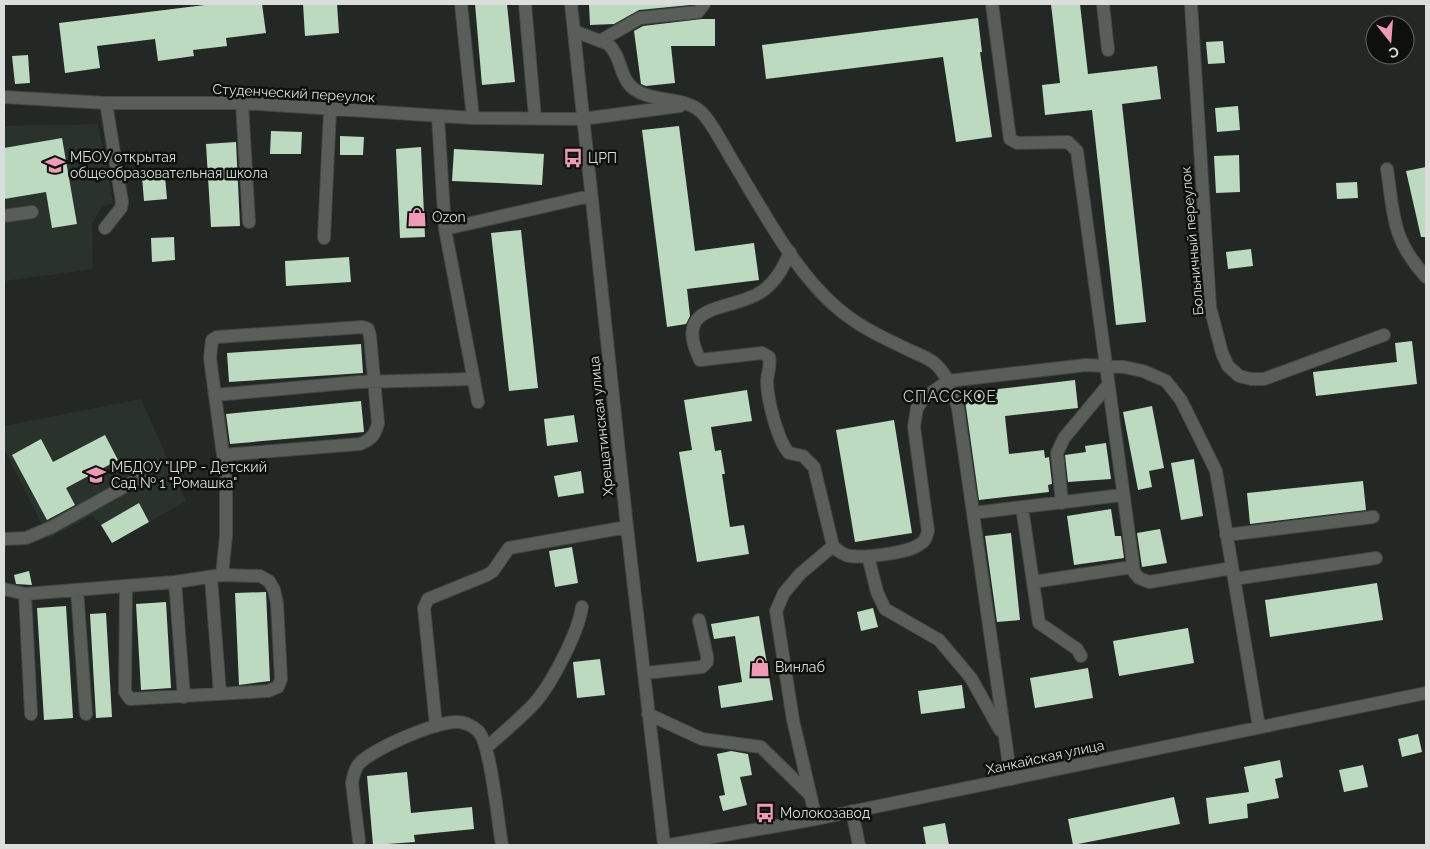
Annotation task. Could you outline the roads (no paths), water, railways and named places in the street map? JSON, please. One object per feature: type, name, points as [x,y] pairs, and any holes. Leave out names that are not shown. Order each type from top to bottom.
[{"type":"street","points":[[461,4],[473,118]]},
{"type":"street","points":[[525,4],[535,118]]},
{"type":"street","name":"Хрещатинская улица","points":[[572,4],[590,196],[664,845]]},
{"type":"street","points":[[600,41],[640,18],[698,12],[704,4]]},
{"type":"street","points":[[992,4],[1010,139],[1018,143],[1068,142],[1077,151],[1132,567],[1139,578],[1149,582],[1376,558]]},
{"type":"street","points":[[1102,4],[1108,50]]},
{"type":"street","name":"Больничный переулок","points":[[1191,4],[1210,307],[1222,353],[1228,366],[1239,376],[1251,379],[1264,379],[1384,335]]},
{"type":"street","points":[[574,31],[608,44],[616,52],[624,76],[632,88],[654,98],[693,105],[705,116],[790,252],[815,286],[846,316],[932,362],[948,381],[958,408],[1011,779]]},
{"type":"street","name":"Студенческий переулок","points":[[4,97],[106,103],[242,103],[473,118],[582,119],[693,105]]},
{"type":"street","points":[[105,228],[122,208],[106,103]]},
{"type":"street","points":[[242,103],[250,222]]},
{"type":"street","points":[[324,238],[330,110]]},
{"type":"street","points":[[438,117],[445,229],[478,402]]},
{"type":"street","points":[[1387,169],[1394,224],[1402,245],[1426,277]]},
{"type":"street","points":[[445,229],[590,196]]},
{"type":"street","points":[[4,216],[32,212]]},
{"type":"street","points":[[790,252],[781,274],[760,293],[710,308],[696,322],[692,333],[693,346],[700,360],[762,353],[769,357],[771,366],[767,380],[780,440],[789,453],[803,456],[814,467],[833,546],[848,556],[868,556],[916,547],[926,539],[928,531],[914,427],[917,408],[924,398],[948,381],[1086,365],[1143,371],[1166,381],[1175,390],[1216,470],[1260,727]]},
{"type":"street","points":[[220,694],[216,576],[226,536],[226,456],[221,448],[210,344],[217,337],[362,327],[368,330],[378,423],[375,434],[369,440],[360,444],[226,456]]},
{"type":"street","points":[[215,395],[375,382],[474,379]]},
{"type":"street","points":[[1062,502],[1057,453],[1064,438],[1108,385]]},
{"type":"street","points":[[4,539],[26,538],[46,530],[140,478]]},
{"type":"street","points":[[973,513],[1122,496]]},
{"type":"street","points":[[1022,507],[1039,623],[1077,649],[1081,656]]},
{"type":"street","points":[[1226,535],[1373,517]]},
{"type":"street","points":[[436,726],[424,608],[428,599],[494,571],[509,548],[627,527]]},
{"type":"street","points":[[816,819],[793,720],[776,612],[784,593],[800,574],[833,546]]},
{"type":"street","points":[[868,556],[877,592],[885,608],[939,640],[971,678],[1004,737]]},
{"type":"street","points":[[1033,582],[1132,567]]},
{"type":"street","points":[[4,589],[25,594],[175,582],[216,576],[260,576],[269,581],[274,590],[277,603],[281,679],[278,687],[268,691],[136,700],[126,696],[126,586]]},
{"type":"street","points":[[175,582],[184,697]]},
{"type":"street","points":[[77,590],[86,714]]},
{"type":"street","points":[[25,594],[31,714]]},
{"type":"street","points":[[487,747],[533,704],[565,653],[580,622],[582,607]]},
{"type":"street","points":[[645,673],[702,667],[707,662],[707,656],[699,620]]},
{"type":"street","name":"Ханкайская улица","points":[[669,845],[816,819],[1426,693]]},
{"type":"street","points":[[648,714],[702,739],[761,747],[774,762],[809,794]]},
{"type":"street","points":[[359,841],[352,783],[353,774],[358,764],[406,736],[436,726],[459,722],[479,731],[487,747],[502,845]]},
{"type":"street","points":[[852,811],[859,845]]},
{"type":"place","name":"ЦРП","points":[[573,158]]},
{"type":"place","name":"МБОУ открытая общеобразовательная школа","points":[[55,165]]},
{"type":"place","name":"Ozon","points":[[417,217]]},
{"type":"place","name":"МБДОУ \"ЦРР - Детский Сад № 1 \"Ромашка\"","points":[[96,475]]},
{"type":"place","name":"Винлаб","points":[[760,667]]},
{"type":"place","name":"Молокозавод","points":[[765,813]]},
{"type":"district","name":"СПАССКОЕ","points":[[950,396]]}]
